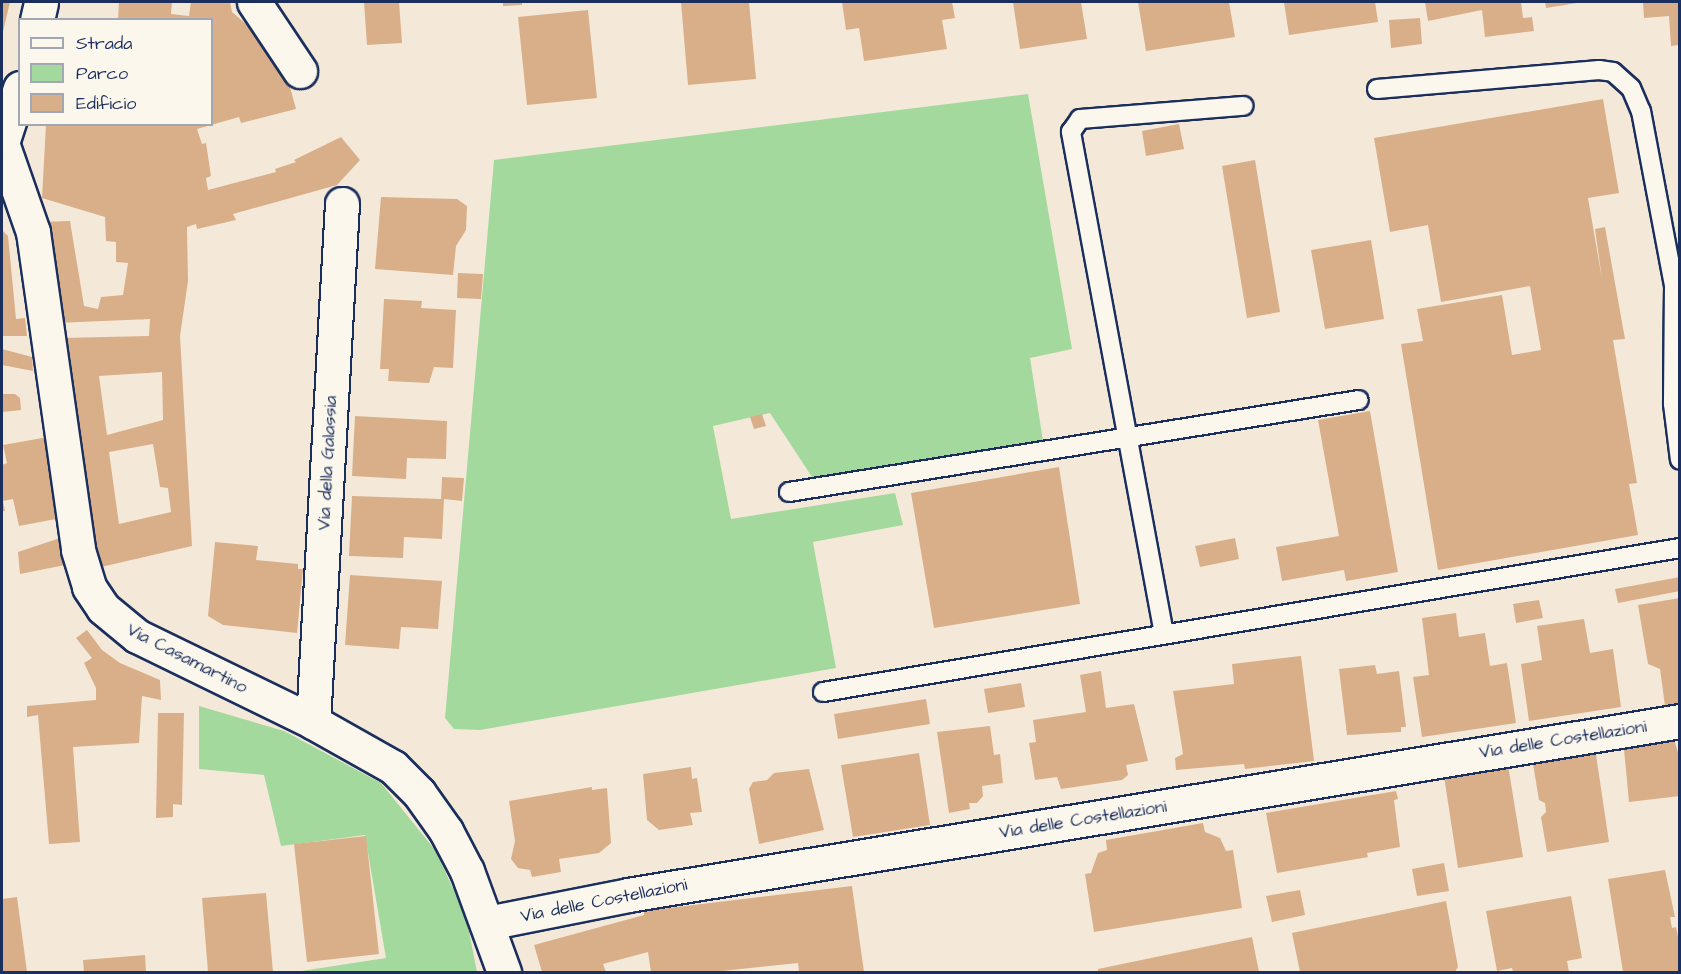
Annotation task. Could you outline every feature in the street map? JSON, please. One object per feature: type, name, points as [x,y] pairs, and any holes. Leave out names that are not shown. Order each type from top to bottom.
[{"type":"street","points":[[37,18],[41,2]]},
{"type":"street","points":[[254,2],[300,71]]},
{"type":"street","points":[[2,143],[18,94]]},
{"type":"street","name":"Via Casamartino","points":[[2,143],[33,232],[78,550],[89,587],[103,608],[137,636],[313,722],[393,767],[419,794],[446,831],[488,923],[504,972]]},
{"type":"street","name":"Via della Galassia","points":[[313,722],[342,204]]},
{"type":"street","name":"Via delle Costellazioni","points":[[488,923],[628,895],[1680,721]]},
{"type":"lane","points":[[1377,89],[1599,70],[1613,72],[1631,88],[1641,111],[1674,285],[1673,404],[1680,460]]},
{"type":"lane","points":[[1164,634],[1072,126],[1086,118],[1243,106]]},
{"type":"lane","points":[[789,492],[1359,400]]},
{"type":"lane","points":[[823,692],[1680,548]]},
{"type":"green space","points":[[1028,94],[1072,349],[1030,358],[1043,441],[812,477],[770,413],[713,426],[731,519],[895,493],[903,525],[813,542],[836,668],[480,730],[454,729],[445,718],[494,160]]},
{"type":"green space","points":[[199,706],[284,731],[381,783],[435,850],[466,916],[477,972],[295,972],[386,958],[365,835],[281,846],[264,775],[199,769]]},
{"type":"building","points":[[2,2],[10,2],[2,36]]},
{"type":"building","points":[[119,2],[172,2],[171,14],[189,16],[191,2],[230,2],[232,12],[281,54],[296,109],[241,123],[239,117],[213,125],[213,18],[118,18]]},
{"type":"building","points":[[364,2],[399,2],[402,43],[367,45]]},
{"type":"building","points":[[503,2],[522,2],[522,5],[503,6]]},
{"type":"building","points":[[681,2],[749,2],[756,79],[688,85]]},
{"type":"building","points":[[842,2],[952,2],[955,18],[942,20],[947,49],[864,61],[859,28],[846,30]]},
{"type":"building","points":[[1013,2],[1081,2],[1087,39],[1020,49]]},
{"type":"building","points":[[1138,2],[1229,2],[1235,37],[1146,51]]},
{"type":"building","points":[[1284,2],[1375,2],[1378,22],[1289,35]]},
{"type":"building","points":[[1425,2],[1521,2],[1523,18],[1532,17],[1534,31],[1485,37],[1482,10],[1428,21]]},
{"type":"building","points":[[1545,2],[1577,2],[1577,3],[1546,8]]},
{"type":"building","points":[[1643,2],[1680,2],[1680,45],[1671,46],[1669,16],[1644,18]]},
{"type":"building","points":[[588,10],[597,98],[527,105],[518,17]]},
{"type":"building","points":[[1420,18],[1422,44],[1391,48],[1389,20]]},
{"type":"building","points":[[1603,99],[1619,193],[1588,198],[1602,279],[1595,229],[1605,227],[1625,339],[1613,340],[1637,483],[1629,484],[1638,535],[1438,570],[1401,344],[1423,341],[1417,309],[1502,295],[1512,355],[1541,350],[1530,286],[1441,302],[1428,225],[1390,232],[1374,138]]},
{"type":"building","points":[[1179,124],[1184,149],[1146,156],[1142,131]]},
{"type":"building","points":[[46,126],[208,126],[197,129],[202,144],[206,143],[211,176],[206,178],[208,190],[276,172],[275,169],[296,162],[294,160],[341,137],[360,160],[337,185],[233,214],[236,220],[197,229],[196,224],[187,227],[188,281],[180,336],[192,546],[101,567],[83,505],[61,338],[149,336],[150,319],[56,323],[41,222],[70,221],[84,306],[98,309],[101,297],[123,295],[128,263],[116,262],[116,242],[106,241],[105,217],[42,198]],"holes":[[[162,372],[163,420],[107,435],[99,376]],[[153,444],[160,487],[168,488],[171,512],[119,524],[109,452]]]},
{"type":"building","points":[[1255,160],[1280,312],[1247,318],[1222,166]]},
{"type":"building","points":[[381,197],[457,199],[467,206],[466,230],[456,246],[453,275],[375,269]]},
{"type":"building","points":[[2,230],[8,236],[16,319],[25,318],[27,336],[2,336]]},
{"type":"building","points":[[1371,240],[1384,319],[1325,329],[1311,250]]},
{"type":"building","points":[[458,273],[483,274],[481,299],[457,298]]},
{"type":"building","points":[[384,299],[422,301],[421,308],[456,310],[453,368],[434,367],[429,383],[388,381],[389,369],[380,369]]},
{"type":"building","points":[[2,349],[32,357],[33,371],[2,365]]},
{"type":"building","points":[[2,394],[15,394],[20,398],[21,410],[2,412]]},
{"type":"building","points":[[1370,411],[1398,572],[1346,581],[1344,570],[1282,581],[1276,547],[1339,536],[1318,420]]},
{"type":"building","points":[[762,414],[766,426],[754,429],[750,417]]},
{"type":"building","points":[[355,416],[447,421],[446,459],[407,458],[406,479],[352,476]]},
{"type":"building","points":[[48,437],[61,518],[19,526],[13,499],[3,501],[5,511],[2,511],[2,465],[7,463],[3,445]]},
{"type":"building","points":[[1059,467],[1080,604],[934,628],[911,493]]},
{"type":"building","points":[[442,477],[464,478],[462,501],[444,499],[442,539],[404,537],[403,558],[349,556],[352,496],[441,499]]},
{"type":"building","points":[[60,538],[65,565],[20,574],[18,552]]},
{"type":"building","points":[[1235,538],[1239,559],[1200,567],[1195,546]]},
{"type":"building","points":[[215,542],[258,546],[256,560],[298,564],[298,569],[303,569],[297,633],[223,625],[208,616]]},
{"type":"building","points":[[350,575],[442,581],[438,629],[401,627],[399,649],[345,645]]},
{"type":"building","points":[[1680,577],[1680,591],[1618,603],[1615,589]]},
{"type":"building","points":[[1680,598],[1680,704],[1665,706],[1660,669],[1648,664],[1638,605]]},
{"type":"building","points":[[1539,600],[1543,618],[1516,623],[1513,604]]},
{"type":"building","points":[[1456,613],[1459,637],[1485,633],[1490,666],[1507,663],[1516,723],[1422,737],[1413,677],[1429,675],[1422,618]]},
{"type":"building","points":[[1584,619],[1590,653],[1613,649],[1621,707],[1529,721],[1521,664],[1542,660],[1537,626]]},
{"type":"building","points":[[87,630],[102,650],[120,663],[160,680],[161,700],[142,696],[139,743],[73,747],[80,842],[49,844],[38,715],[27,717],[27,706],[96,700],[96,688],[84,663],[92,658],[76,638]]},
{"type":"building","points":[[1301,656],[1314,761],[1245,769],[1244,764],[1176,770],[1175,758],[1183,754],[1173,691],[1234,684],[1232,664]]},
{"type":"building","points":[[1375,665],[1377,674],[1399,671],[1406,727],[1401,727],[1401,732],[1347,735],[1339,669]]},
{"type":"building","points":[[1101,671],[1106,708],[1134,704],[1148,761],[1126,765],[1128,775],[1122,780],[1061,789],[1057,777],[1035,780],[1029,743],[1036,742],[1033,720],[1086,712],[1080,675]]},
{"type":"building","points":[[1021,683],[1025,707],[988,713],[984,689]]},
{"type":"building","points":[[926,699],[930,724],[838,739],[834,714]]},
{"type":"building","points":[[158,713],[184,713],[182,805],[173,804],[173,817],[156,818]]},
{"type":"building","points":[[990,726],[994,755],[1000,754],[1003,783],[982,786],[983,796],[977,803],[969,803],[970,809],[949,813],[937,732]]},
{"type":"building","points":[[1673,736],[1680,759],[1680,796],[1629,802],[1624,749]]},
{"type":"building","points":[[1595,748],[1609,842],[1547,852],[1541,817],[1546,812],[1545,803],[1539,800],[1532,758]]},
{"type":"building","points":[[919,753],[930,825],[853,837],[841,765]]},
{"type":"building","points":[[1508,765],[1523,857],[1458,868],[1444,776]]},
{"type":"building","points":[[691,767],[692,779],[697,778],[702,812],[690,813],[693,825],[659,830],[647,820],[643,774]]},
{"type":"building","points":[[809,769],[824,830],[759,844],[749,789],[753,782],[767,780],[774,773]]},
{"type":"building","points":[[592,787],[592,790],[607,788],[611,843],[599,853],[559,859],[561,872],[532,877],[530,870],[518,868],[511,859],[515,841],[509,801]]},
{"type":"building","points":[[1396,791],[1398,799],[1394,800],[1400,847],[1367,853],[1368,857],[1277,873],[1266,813]]},
{"type":"building","points":[[1203,823],[1205,832],[1220,838],[1226,851],[1233,850],[1242,908],[1094,932],[1085,874],[1091,873],[1098,853],[1107,850],[1106,840]]},
{"type":"building","points":[[366,836],[379,954],[307,962],[294,844]]},
{"type":"building","points":[[1444,863],[1449,891],[1417,896],[1412,869]]},
{"type":"building","points":[[1665,870],[1675,917],[1670,917],[1672,928],[1676,927],[1680,946],[1680,972],[1623,972],[1608,879]]},
{"type":"building","points":[[852,886],[864,972],[799,972],[798,963],[713,972],[651,972],[648,952],[603,964],[606,972],[542,972],[534,945],[644,915],[644,911]]},
{"type":"building","points":[[1300,890],[1305,915],[1272,922],[1266,896]]},
{"type":"building","points":[[266,893],[273,972],[208,972],[202,898]]},
{"type":"building","points":[[1571,896],[1582,958],[1567,961],[1569,972],[1513,972],[1512,968],[1497,971],[1486,911]]},
{"type":"building","points":[[17,897],[27,972],[2,972],[2,899]]},
{"type":"building","points":[[1446,901],[1458,967],[1455,972],[1300,972],[1292,933]]},
{"type":"building","points":[[1252,937],[1259,972],[1098,972],[1098,969]]},
{"type":"building","points":[[145,955],[146,972],[84,972],[83,960]]}]
